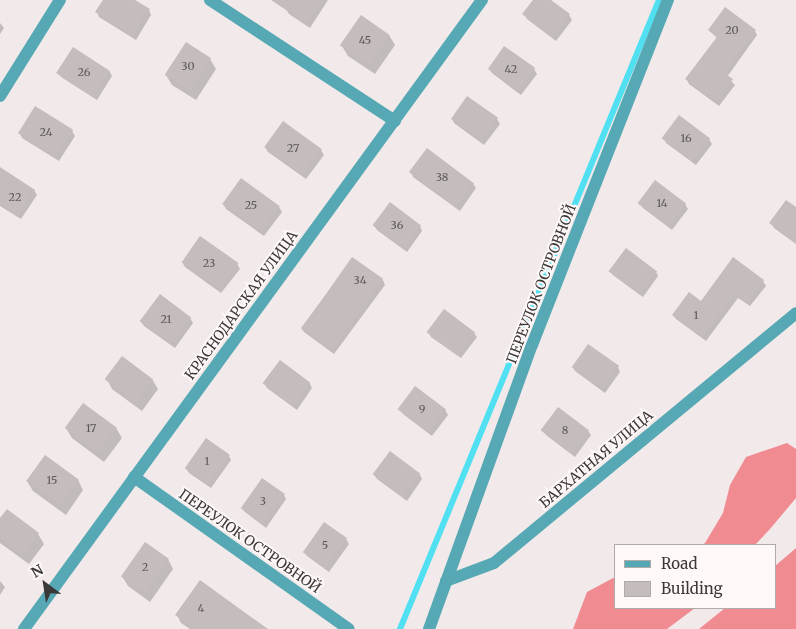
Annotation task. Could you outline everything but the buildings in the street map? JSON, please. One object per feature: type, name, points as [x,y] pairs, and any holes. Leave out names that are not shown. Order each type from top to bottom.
[{"type":"street","points":[[0,96],[60,0]]},
{"type":"street","points":[[210,0],[395,121]]},
{"type":"street","name":"КРАСНОДАРСКАЯ УЛИЦА","points":[[24,629],[482,0]]},
{"type":"street","name":"ПЕРЕУЛОК ОСТРОВНОЙ","points":[[446,581],[532,345],[668,0]]},
{"type":"street","name":"БАРХАТНАЯ УЛИЦА","points":[[446,581],[494,563],[796,313]]},
{"type":"street","name":"ПЕРЕУЛОК ОСТРОВНОЙ","points":[[134,477],[349,629]]},
{"type":"street","points":[[429,629],[446,581]]},
{"type":"shaded area","points":[[787,443],[796,449],[796,498],[756,544],[704,544],[723,513],[730,485],[746,457]]},
{"type":"shaded area","points":[[796,548],[796,629],[699,629],[724,609],[776,609],[776,565]]},
{"type":"shaded area","points":[[614,578],[614,609],[694,609],[667,629],[573,629],[587,592]]},
{"type":"waterway","points":[[400,629],[659,0]]}]
